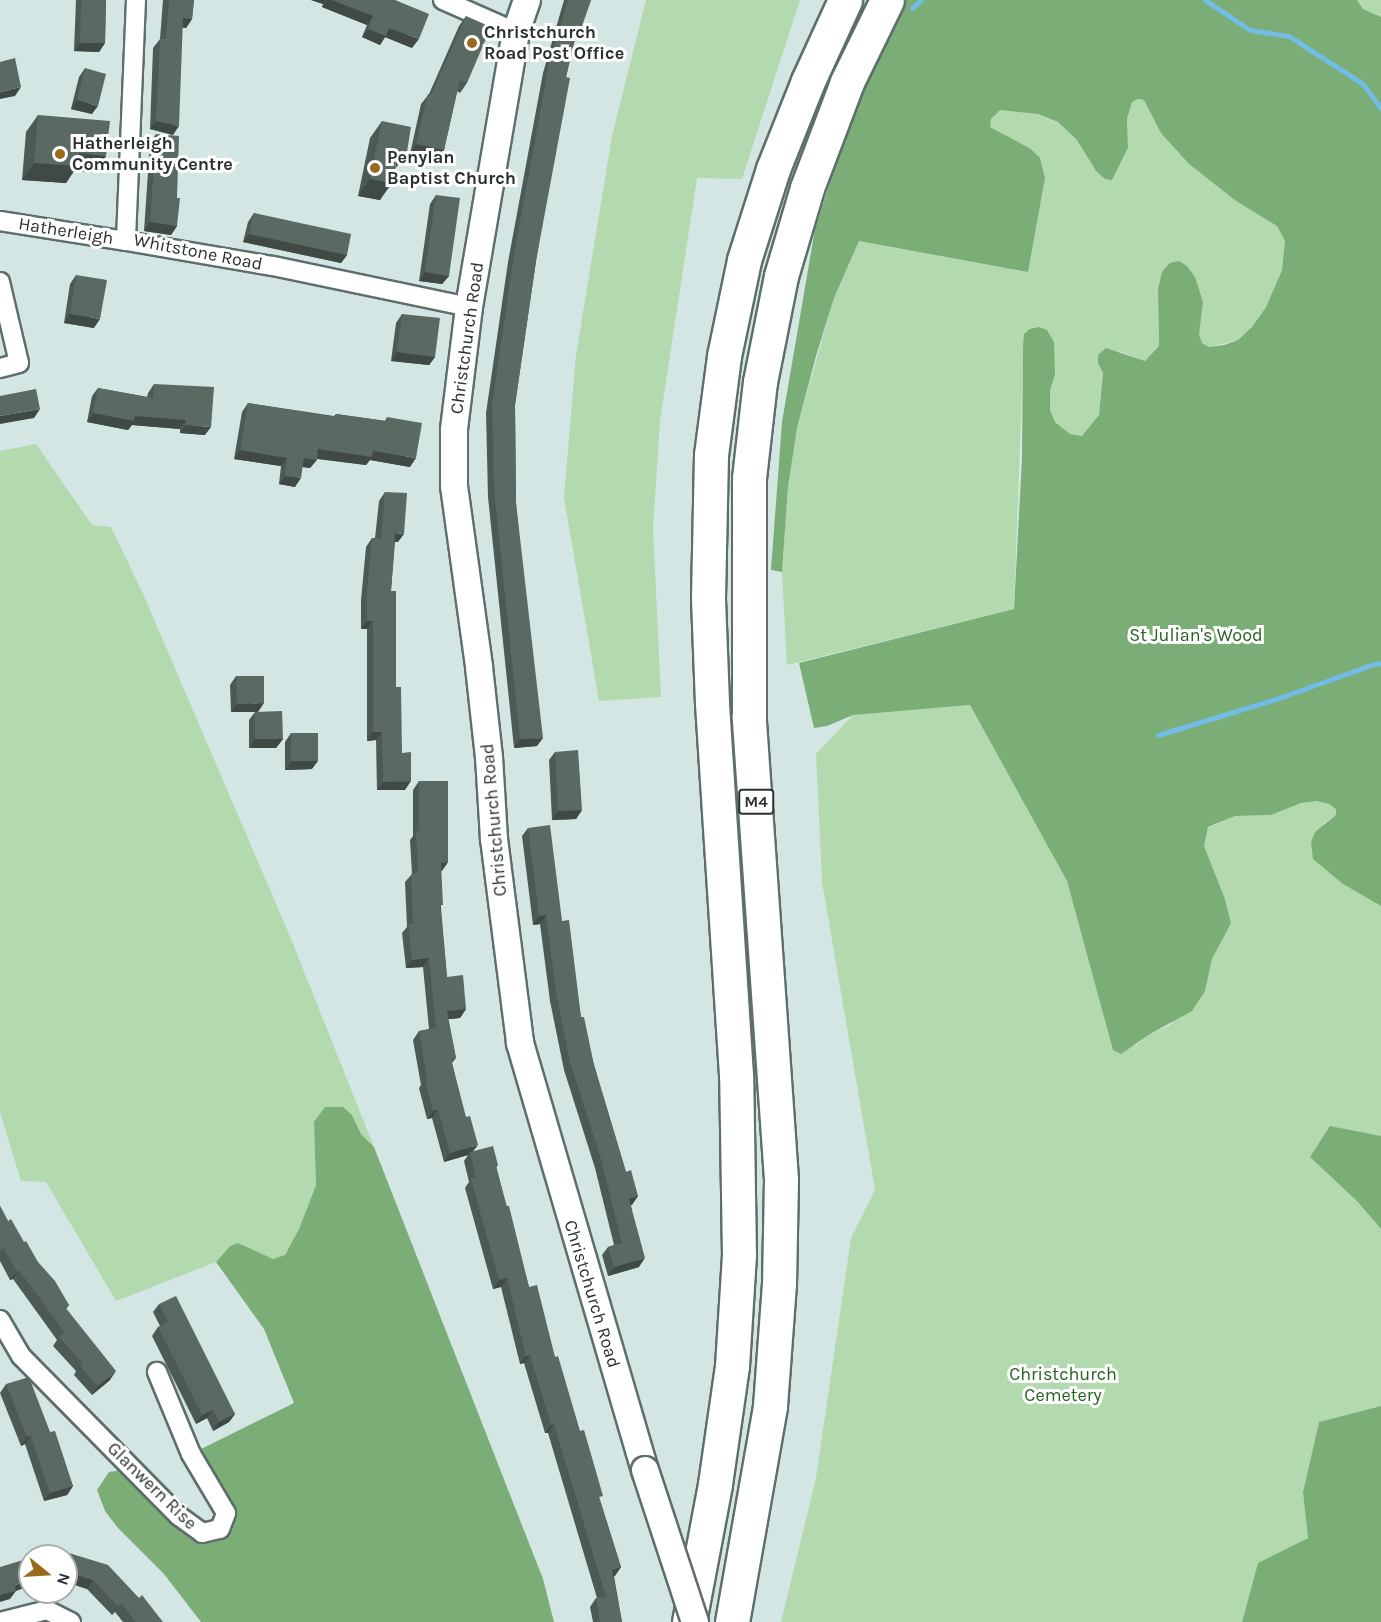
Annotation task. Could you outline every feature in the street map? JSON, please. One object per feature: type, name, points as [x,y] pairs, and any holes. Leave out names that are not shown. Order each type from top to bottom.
[{"type":"highway","name":"M4","points":[[689,1622],[715,1484],[732,1366],[739,1256],[736,1075],[712,703],[708,598],[711,455],[724,356],[744,260],[777,158],[808,81],[845,0]]},
{"type":"highway","name":"M4","points":[[732,1622],[770,1406],[779,1284],[781,1179],[749,716],[748,478],[760,382],[781,276],[807,188],[847,82],[887,0]]},
{"type":"street","name":"Whitstone Road","points":[[136,0],[126,241],[273,266],[469,307]]},
{"type":"street","points":[[443,0],[516,32]]},
{"type":"street","name":"Christchurch Road","points":[[527,0],[516,32],[469,307],[454,430],[454,486],[479,667],[489,757],[494,839],[520,1043],[645,1470],[695,1622]]},
{"type":"street","name":"Hatherleigh","points":[[2,227],[126,241]]},
{"type":"street","points":[[0,282],[19,363],[0,369]]},
{"type":"street","name":"Glanwern Rise","points":[[0,1320],[21,1356],[179,1516],[202,1533],[220,1529],[226,1513],[190,1454],[156,1372]]},
{"type":"street","points":[[0,1622],[47,1610],[71,1622]]},
{"type":"green space","points":[[646,0],[800,0],[742,179],[697,178],[660,421],[653,528],[661,697],[599,701],[564,498],[576,355],[612,136]]},
{"type":"green space","name":"St Julian's Wood","points":[[905,0],[1357,0],[1363,9],[1381,17],[1381,906],[1343,884],[1313,859],[1311,842],[1315,832],[1336,815],[1336,809],[1329,804],[1316,801],[1301,803],[1271,815],[1235,816],[1208,827],[1204,846],[1225,899],[1231,923],[1212,959],[1205,991],[1192,1011],[1150,1034],[1121,1054],[1113,1050],[1067,881],[970,705],[853,715],[827,726],[814,728],[799,663],[1014,609],[1022,459],[1024,334],[1030,329],[1039,327],[1047,330],[1054,342],[1055,374],[1050,391],[1050,410],[1055,422],[1070,434],[1082,436],[1099,415],[1103,373],[1098,363],[1098,355],[1106,348],[1145,361],[1159,346],[1158,289],[1162,272],[1170,263],[1179,261],[1187,266],[1195,277],[1203,302],[1199,334],[1202,343],[1209,347],[1224,345],[1238,340],[1252,327],[1266,307],[1282,270],[1285,241],[1277,226],[1236,201],[1189,164],[1161,133],[1144,100],[1138,99],[1132,102],[1127,119],[1128,148],[1112,180],[1105,179],[1096,171],[1077,140],[1058,122],[1038,114],[1000,110],[991,119],[990,127],[1031,149],[1040,158],[1045,178],[1028,272],[859,241],[834,298],[816,356],[797,428],[788,487],[782,572],[771,570],[782,422],[815,229],[848,126],[869,74]]},
{"type":"green space","points":[[1357,0],[1381,0],[1381,17],[1363,9]]},
{"type":"green space","points":[[1138,99],[1144,100],[1162,133],[1189,164],[1236,201],[1277,226],[1285,241],[1282,270],[1266,307],[1252,327],[1238,340],[1209,347],[1202,343],[1199,334],[1195,277],[1187,266],[1179,261],[1158,309],[1159,346],[1145,361],[1119,351],[1098,363],[1103,373],[1099,415],[1083,436],[1070,434],[1055,422],[1050,410],[1050,391],[1055,374],[1024,334],[1014,609],[787,665],[782,572],[788,487],[797,428],[834,298],[859,241],[1028,272],[1045,178],[1040,159],[1023,145],[989,127],[991,119],[999,110],[1038,114],[1059,123],[1077,140],[1096,171],[1112,180],[1128,149],[1127,119],[1132,102]]},
{"type":"green space","points":[[36,444],[92,525],[111,527],[144,596],[289,934],[374,1147],[361,1134],[352,1115],[343,1107],[325,1107],[314,1123],[316,1185],[299,1229],[285,1255],[273,1259],[238,1243],[230,1246],[216,1262],[116,1301],[46,1182],[21,1181],[0,1112],[0,451]]},
{"type":"green space","name":"Christchurch Cemetery","points":[[970,705],[1067,881],[1113,1049],[1136,1045],[1150,1034],[1170,1025],[1205,991],[1212,959],[1231,922],[1225,899],[1204,846],[1208,828],[1235,816],[1271,815],[1301,803],[1316,801],[1329,804],[1336,809],[1336,815],[1323,824],[1343,884],[1381,906],[1381,1136],[1330,1126],[1357,1201],[1381,1229],[1381,1406],[1319,1422],[1303,1492],[1308,1538],[1258,1563],[1242,1622],[781,1622],[816,1478],[851,1238],[875,1190],[822,882],[816,754],[853,715]]},
{"type":"green space","points":[[325,1107],[343,1107],[352,1115],[361,1134],[374,1147],[543,1579],[554,1622],[201,1622],[164,1574],[118,1528],[105,1511],[97,1490],[109,1472],[133,1468],[202,1533],[226,1513],[191,1454],[294,1403],[264,1329],[216,1262],[230,1246],[238,1243],[273,1259],[285,1255],[299,1229],[316,1185],[314,1122]]},
{"type":"green space","points":[[1330,1126],[1381,1136],[1381,1229],[1357,1201],[1310,1157]]},
{"type":"green space","points":[[1381,1406],[1381,1622],[1242,1622],[1258,1563],[1308,1538],[1303,1492],[1319,1422]]},
{"type":"building","points":[[81,0],[106,0],[105,43],[80,43]]},
{"type":"building","points":[[169,0],[194,0],[192,19],[183,18],[179,126],[156,121],[160,39],[166,39]]},
{"type":"building","points":[[332,0],[395,0],[429,14],[419,39],[389,28],[386,36],[368,29],[373,16]]},
{"type":"building","points":[[568,0],[591,0],[579,35],[576,34],[566,77],[570,78],[536,261],[515,405],[516,503],[543,738],[520,739],[494,489],[492,405],[514,254],[549,64]]},
{"type":"building","points":[[466,16],[491,27],[467,83],[460,80],[444,150],[416,144],[428,94],[431,95]]},
{"type":"building","points":[[15,58],[21,87],[0,92],[0,62]]},
{"type":"building","points":[[85,68],[106,74],[98,106],[77,100]]},
{"type":"building","points":[[38,115],[110,121],[106,156],[79,153],[77,166],[34,163]]},
{"type":"building","points":[[382,121],[411,127],[407,152],[398,151],[392,183],[370,179]]},
{"type":"building","points":[[156,134],[179,136],[177,198],[180,198],[177,226],[150,222]]},
{"type":"building","points":[[436,195],[460,198],[449,276],[425,272]]},
{"type":"building","points":[[254,213],[351,234],[347,255],[249,234]]},
{"type":"building","points":[[76,275],[107,280],[100,319],[70,314]]},
{"type":"building","points":[[402,314],[440,318],[435,357],[397,352]]},
{"type":"building","points":[[154,384],[214,387],[211,427],[186,425],[186,420],[135,416],[134,421],[93,413],[98,388],[153,398]]},
{"type":"building","points":[[36,389],[40,409],[0,416],[0,396]]},
{"type":"building","points":[[248,403],[336,417],[336,414],[387,421],[387,417],[422,423],[416,458],[373,451],[372,457],[318,449],[317,460],[304,458],[301,478],[285,476],[287,458],[240,450]]},
{"type":"building","points":[[385,492],[407,493],[404,534],[395,533],[391,591],[396,591],[396,687],[401,687],[402,753],[411,752],[411,781],[383,782],[382,732],[373,732],[373,621],[367,621],[367,591],[372,538],[381,539]]},
{"type":"building","points":[[236,676],[264,676],[264,703],[237,704]]},
{"type":"building","points":[[282,711],[283,739],[255,739],[255,712]]},
{"type":"building","points":[[291,733],[318,733],[318,761],[291,761]]},
{"type":"building","points":[[578,750],[582,810],[558,811],[555,752]]},
{"type":"building","points":[[419,781],[448,781],[448,862],[441,863],[443,905],[440,905],[447,977],[463,975],[466,1009],[447,1011],[456,1058],[451,1059],[466,1117],[470,1116],[478,1145],[450,1153],[438,1109],[433,1111],[425,1079],[427,1078],[419,1031],[436,1028],[429,958],[412,960],[408,924],[413,924],[411,874],[418,873],[416,831],[419,831]]},
{"type":"building","points":[[550,825],[562,921],[569,920],[581,1017],[584,1017],[594,1065],[626,1172],[631,1170],[638,1196],[629,1199],[645,1258],[614,1267],[608,1247],[622,1243],[601,1159],[570,1062],[556,992],[546,915],[539,916],[528,828]]},
{"type":"building","points":[[493,1146],[506,1206],[509,1206],[529,1287],[537,1285],[555,1357],[558,1356],[580,1431],[584,1430],[603,1496],[599,1497],[621,1567],[612,1570],[622,1622],[600,1622],[596,1598],[606,1597],[554,1424],[551,1425],[530,1355],[526,1356],[507,1278],[499,1280],[471,1179],[476,1178],[470,1152]]},
{"type":"building","points":[[0,1206],[8,1221],[11,1219],[24,1242],[26,1241],[38,1262],[55,1281],[69,1305],[65,1307],[116,1371],[98,1386],[80,1366],[83,1363],[59,1337],[65,1333],[19,1270],[17,1272],[4,1248],[1,1250]]},
{"type":"building","points":[[176,1296],[235,1414],[219,1422],[213,1410],[202,1415],[158,1327],[168,1322],[159,1304]]},
{"type":"building","points":[[29,1377],[50,1432],[55,1431],[73,1486],[50,1493],[31,1436],[27,1437],[6,1384]]},
{"type":"building","points":[[78,1556],[108,1565],[139,1598],[142,1595],[163,1622],[136,1622],[121,1603],[118,1606],[93,1580],[78,1576]]},
{"type":"building","points":[[18,1562],[16,1591],[0,1595],[0,1567]]},
{"type":"waterway","points":[[912,8],[921,0]]},
{"type":"waterway","points":[[1205,0],[1250,30],[1289,36],[1363,84],[1381,109]]},
{"type":"waterway","points":[[1158,735],[1279,698],[1377,663],[1381,664]]},
{"type":"place","name":"Christchurch Road Post Office","points":[[472,43]]},
{"type":"place","name":"Hatherleigh Community Centre","points":[[60,154]]},
{"type":"place","name":"Penylan Baptist Church","points":[[375,168]]}]
